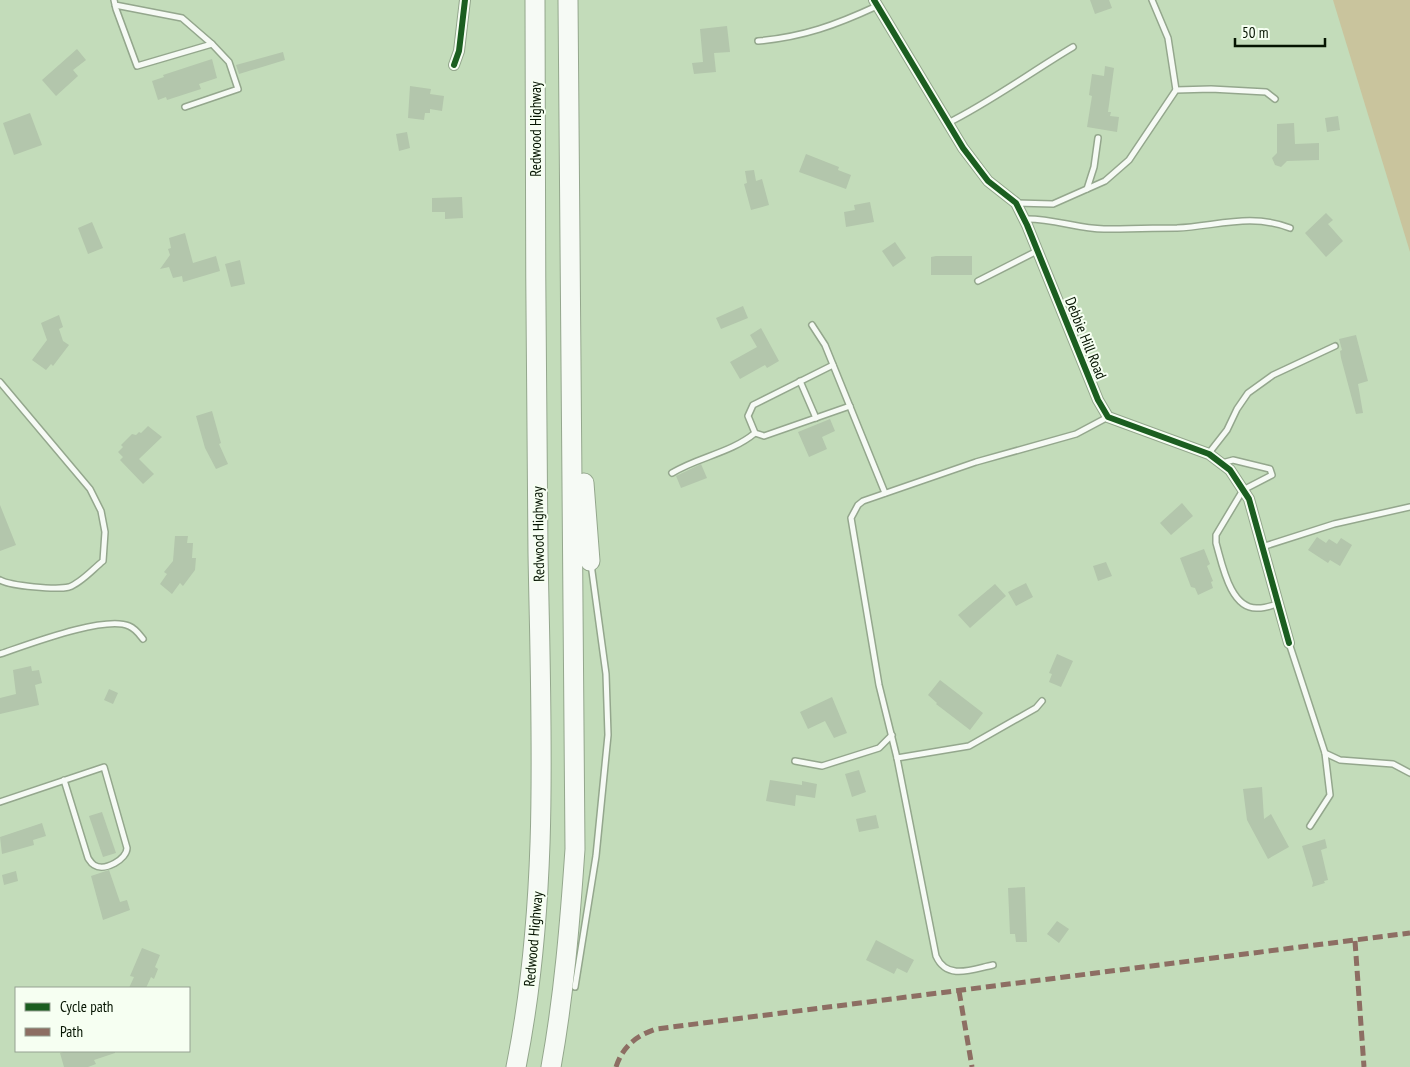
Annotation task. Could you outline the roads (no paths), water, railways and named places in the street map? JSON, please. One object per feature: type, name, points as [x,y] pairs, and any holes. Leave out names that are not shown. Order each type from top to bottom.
[{"type":"highway","name":"Redwood Highway","points":[[516,1067],[529,983],[541,826],[536,386],[535,0]]},
{"type":"highway","points":[[552,1067],[570,920],[575,849],[568,0]]},
{"type":"highway","points":[[570,300],[590,561]]},
{"type":"highway","points":[[552,1067],[575,987]]},
{"type":"street","points":[[454,65],[459,51],[465,0]]},
{"type":"street","name":"Debbie Hill Road","points":[[876,3],[963,148],[988,181],[1016,203],[1038,250],[1098,400],[1108,417]]},
{"type":"street","points":[[1108,417],[1208,454],[1230,470],[1248,499],[1289,643]]},
{"type":"lane","points":[[1016,203],[1053,204],[1105,181],[1129,160],[1176,90],[1168,38],[1152,0]]},
{"type":"lane","points":[[114,2],[182,18],[212,44],[229,62],[238,89],[184,107]]},
{"type":"lane","points":[[114,2],[137,66],[212,44]]},
{"type":"lane","points":[[758,42],[790,38],[834,26],[876,3]]},
{"type":"lane","points":[[948,123],[980,106],[1040,66],[1073,47]]},
{"type":"lane","points":[[1176,90],[1211,89],[1266,92],[1275,99]]},
{"type":"lane","points":[[1087,189],[1094,167],[1098,138]]},
{"type":"lane","points":[[1024,219],[1046,219],[1102,229],[1179,228],[1233,221],[1272,221],[1290,228]]},
{"type":"lane","points":[[978,281],[1038,250]]},
{"type":"lane","points":[[812,325],[825,346],[886,493]]},
{"type":"lane","points":[[1208,454],[1227,430],[1237,409],[1248,393],[1273,375],[1335,346]]},
{"type":"lane","points":[[833,365],[753,404],[748,416],[755,433],[764,436],[850,406]]},
{"type":"lane","points":[[800,381],[816,418]]},
{"type":"lane","points":[[0,382],[90,489],[101,511],[105,532],[103,561],[69,587],[30,587],[6,583],[0,580]]},
{"type":"lane","points":[[993,965],[955,972],[944,968],[939,964],[932,942],[897,758],[879,685],[851,526],[852,518],[858,505],[886,493],[976,462],[1076,434],[1108,417]]},
{"type":"lane","points":[[672,473],[688,463],[742,444],[755,433]]},
{"type":"lane","points":[[1222,463],[1233,460],[1270,468],[1272,475],[1243,490],[1216,535],[1216,543],[1233,594],[1239,600],[1249,607],[1257,609],[1278,604]]},
{"type":"lane","points":[[1262,547],[1334,524],[1410,508]]},
{"type":"lane","points":[[575,987],[596,856],[608,736],[606,674],[590,561]]},
{"type":"lane","points":[[0,654],[100,625],[128,625],[137,631],[143,639]]},
{"type":"lane","points":[[1289,643],[1325,753],[1330,795],[1310,826]]},
{"type":"lane","points":[[897,758],[969,746],[1036,708],[1042,701]]},
{"type":"lane","points":[[795,762],[822,766],[879,748],[892,735]]},
{"type":"lane","points":[[1325,753],[1340,760],[1393,764],[1410,773]]},
{"type":"lane","points":[[0,802],[104,766],[128,848],[123,860],[100,867],[94,865],[88,858],[64,780]]}]
